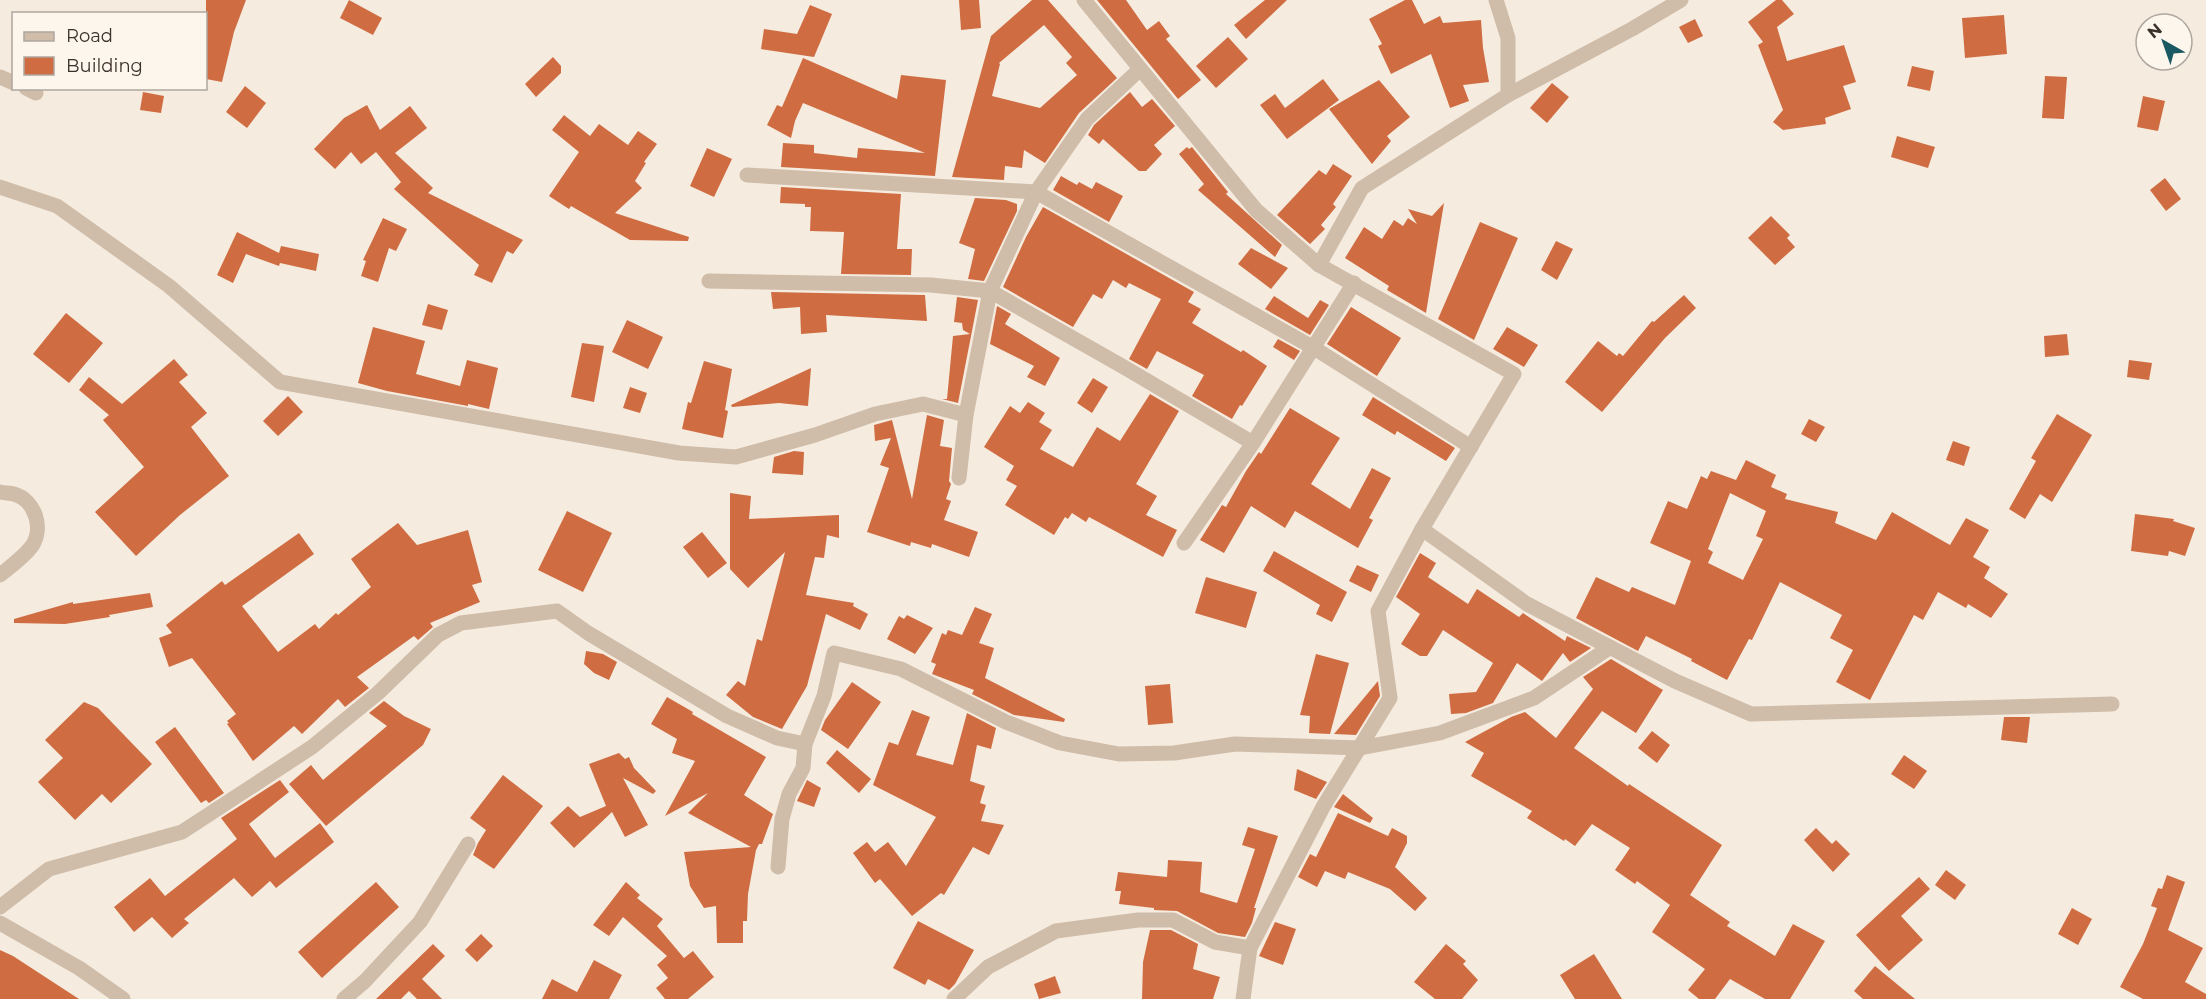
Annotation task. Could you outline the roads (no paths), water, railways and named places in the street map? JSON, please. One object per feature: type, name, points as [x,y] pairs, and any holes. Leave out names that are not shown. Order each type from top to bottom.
[{"type":"street","points":[[1084,0],[1139,70],[1256,210],[1319,265],[1514,374],[1422,529],[1378,611],[1390,698],[1323,807],[1250,948],[1243,999]]},
{"type":"street","points":[[1496,0],[1508,38],[1508,95]]},
{"type":"street","points":[[1319,265],[1362,188],[1508,95],[1632,29],[1681,0]]},
{"type":"street","points":[[959,478],[966,415],[990,291],[1036,192],[1087,119],[1139,70]]},
{"type":"street","points":[[747,175],[1036,192],[1314,348],[1471,447]]},
{"type":"street","points":[[0,187],[57,206],[169,286],[280,382],[679,453],[736,457],[815,435],[875,414],[923,404],[966,415]]},
{"type":"street","points":[[709,281],[931,285],[990,291],[1253,443]]},
{"type":"street","points":[[1184,543],[1253,443],[1354,283]]},
{"type":"street","points":[[0,492],[15,494],[22,498],[33,509],[38,524],[36,539],[32,546],[0,575]]},
{"type":"street","points":[[1422,529],[1527,604],[1675,681],[1751,714],[2112,705]]},
{"type":"street","points":[[0,907],[49,869],[182,832],[312,747],[378,693],[438,635],[461,623],[557,611],[588,633],[727,716],[777,738],[805,744]]},
{"type":"street","points":[[778,867],[782,819],[789,794],[803,768],[805,744],[824,696],[834,653],[901,669],[1006,722],[1060,743],[1119,754],[1174,753],[1235,744],[1360,748],[1440,733],[1534,698],[1609,648]]},
{"type":"street","points":[[344,999],[365,981],[420,922],[468,844]]},
{"type":"street","points":[[954,999],[988,967],[1056,931],[1138,920],[1173,920],[1215,942],[1250,948]]},
{"type":"street","points":[[0,923],[79,968],[123,999]]}]
